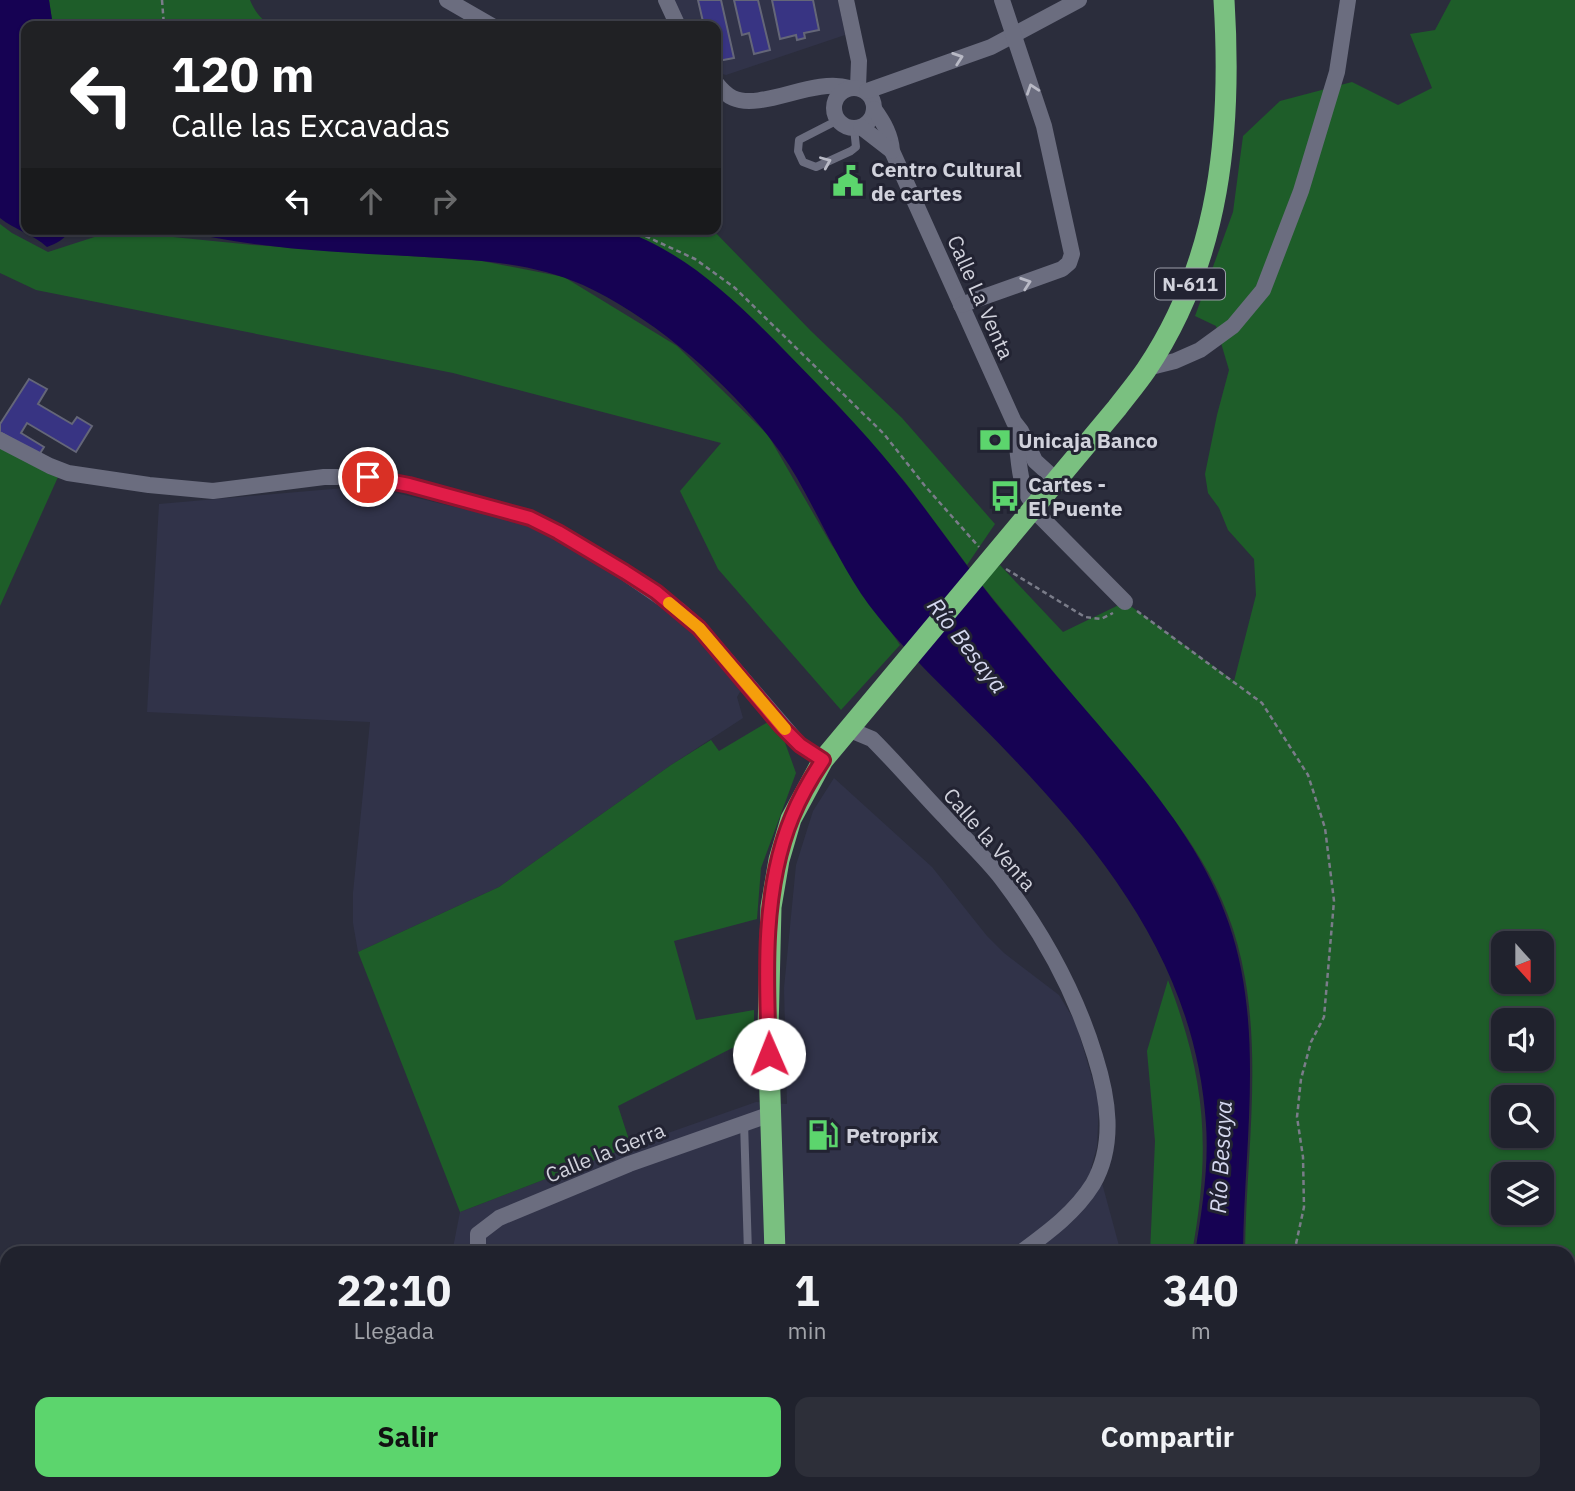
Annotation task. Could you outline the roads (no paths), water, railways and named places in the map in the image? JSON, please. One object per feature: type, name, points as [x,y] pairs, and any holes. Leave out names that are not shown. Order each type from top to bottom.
[{"type":"highway","name":"N-611","points":[[775,1246],[768,1000],[773,895],[779,860],[791,819],[823,760],[1147,368],[1184,299],[1203,246],[1218,189],[1225,139],[1227,97],[1224,0]]},
{"type":"street","points":[[447,0],[483,21]]},
{"type":"street","points":[[666,0],[676,21]]},
{"type":"street","points":[[846,0],[859,61],[858,89]]},
{"type":"street","points":[[961,305],[1055,273],[1067,266],[1072,256],[1044,126],[1002,0]]},
{"type":"street","points":[[721,87],[732,97],[747,100],[816,87],[840,85],[858,89],[873,101],[874,109],[869,122],[858,127],[843,125],[838,120],[834,111],[839,94],[858,89],[900,79],[991,47],[1079,0]]},
{"type":"street","points":[[1147,368],[1175,361],[1200,350],[1233,326],[1263,290],[1301,191],[1337,72],[1348,0]]},
{"type":"street","points":[[816,87],[835,101]]},
{"type":"street","name":"Calle La Venta","points":[[874,109],[888,132],[892,151],[1014,422],[1035,461],[1056,480]]},
{"type":"street","name":"Calle La Venta","points":[[858,127],[892,151]]},
{"type":"street","name":"Calle La Venta","points":[[1014,422],[1023,485],[1030,510]]},
{"type":"street","points":[[0,440],[68,473],[214,491],[324,477],[368,477],[409,485],[536,520],[625,572],[679,610],[699,628],[782,727],[800,745],[823,760]]},
{"type":"street","points":[[1030,510],[1125,603]]},
{"type":"street","name":"Calle la Venta","points":[[855,721],[1001,877],[1040,933],[1065,976],[1084,1019],[1104,1084],[1108,1122],[1104,1156],[1093,1184],[1064,1220],[1029,1246]]},
{"type":"street","name":"Calle la Gerra","points":[[478,1246],[478,1234],[499,1218],[629,1164],[771,1114]]},
{"type":"lane","points":[[838,120],[799,140],[798,151],[803,162],[814,167],[851,151],[856,147],[858,127]]},
{"type":"lane","points":[[744,1122],[748,1246]]},
{"type":"water","points":[[0,0],[49,0],[52,21],[21,21],[21,231],[0,218]]},
{"type":"water","points":[[29,235],[66,235],[47,247]]},
{"type":"water","name":"Río Besaya","points":[[203,235],[633,235],[666,251],[710,280],[749,315],[842,409],[894,469],[994,601],[1155,793],[1205,869],[1229,924],[1247,1004],[1250,1087],[1243,1246],[1196,1246],[1207,1156],[1199,1068],[1185,1016],[1166,967],[1142,921],[1081,834],[918,662],[869,605],[849,574],[797,478],[756,421],[731,393],[674,342],[644,320],[583,285],[540,270],[474,260],[319,251]]},
{"type":"place","name":"Centro Cultural de cartes","points":[[848,181]]},
{"type":"place","name":"Unicaja Banco","points":[[995,440]]},
{"type":"place","name":"Cartes - El Puente","points":[[1005,496]]},
{"type":"place","name":"Petroprix","points":[[823,1135]]}]
